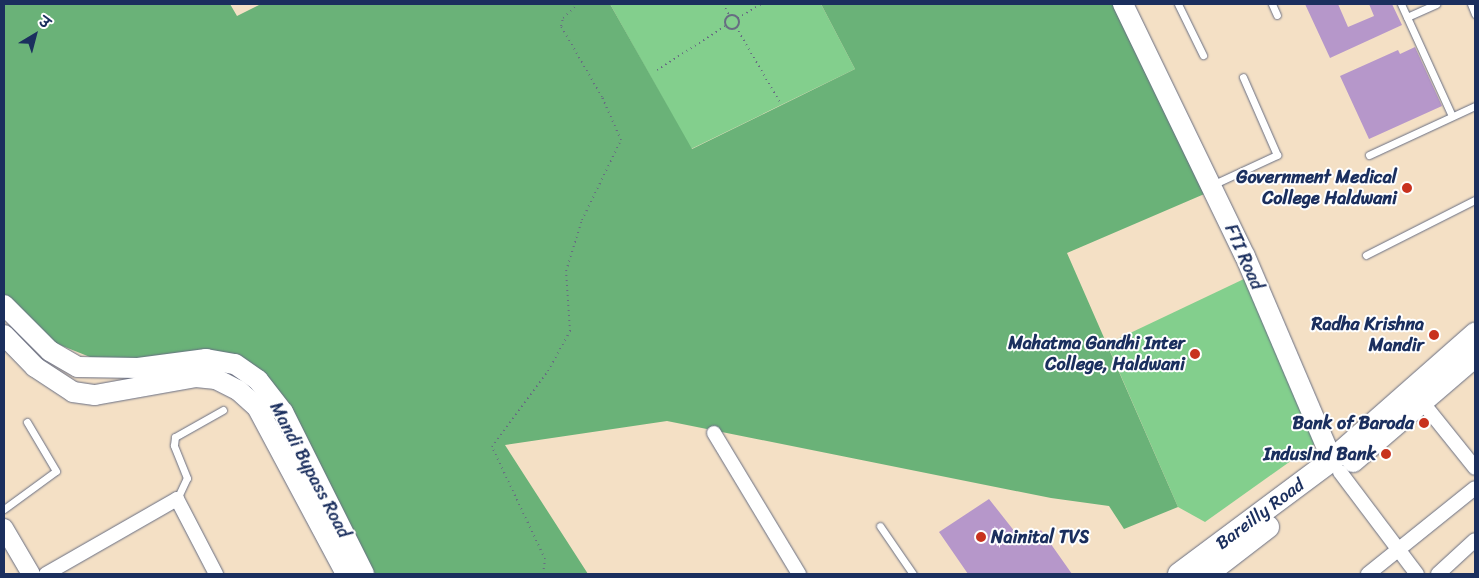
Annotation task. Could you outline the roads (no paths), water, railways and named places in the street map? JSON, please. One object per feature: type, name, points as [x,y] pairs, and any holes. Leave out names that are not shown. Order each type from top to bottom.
[{"type":"highway","name":"Bareilly Road","points":[[1207,574],[1336,466],[1475,334]]},
{"type":"highway","name":"Bareilly Road","points":[[1179,574],[1336,466],[1472,366]]},
{"type":"main road","name":"FTI Road","points":[[1123,4],[1245,256],[1336,466]]},
{"type":"main road","name":"Mandi Bypass Road","points":[[4,305],[50,351],[78,367],[138,368],[206,359],[235,364],[258,380],[283,412],[364,574]]},
{"type":"main road","name":"Mandi Bypass Road","points":[[4,335],[35,367],[73,392],[95,395],[114,393],[196,378],[216,379],[238,390],[257,407],[346,574]]},
{"type":"street","points":[[1423,403],[1475,468]]},
{"type":"street","points":[[714,433],[799,574]]},
{"type":"street","points":[[1336,466],[1396,550],[1417,574]]},
{"type":"street","points":[[1368,574],[1475,488]]},
{"type":"street","points":[[46,574],[177,499],[216,574]]},
{"type":"street","points":[[4,528],[31,574]]},
{"type":"street","points":[[1438,574],[1475,540]]},
{"type":"lane","points":[[1178,4],[1203,55]]},
{"type":"lane","points":[[1272,4],[1277,15]]},
{"type":"lane","points":[[1401,4],[1452,116]]},
{"type":"lane","points":[[1407,17],[1436,4]]},
{"type":"lane","points":[[1471,4],[1475,14]]},
{"type":"lane","points":[[1211,186],[1277,155],[1243,77]]},
{"type":"lane","points":[[1369,155],[1475,106]]},
{"type":"lane","points":[[1366,255],[1475,200]]},
{"type":"lane","points":[[177,499],[187,478],[174,445],[175,437],[223,410]]},
{"type":"lane","points":[[4,510],[56,471],[27,422]]},
{"type":"lane","points":[[880,526],[913,574]]},
{"type":"place","name":"Government Medical College Haldwani","points":[[1407,188]]},
{"type":"place","name":"Radha Krishna Mandir","points":[[1434,335]]},
{"type":"place","name":"Mahatma Gandhi Inter College, Haldwani","points":[[1195,354]]},
{"type":"place","name":"Bank of Baroda","points":[[1424,423]]},
{"type":"place","name":"IndusInd Bank","points":[[1386,454]]},
{"type":"place","name":"Nainital TVS","points":[[981,537]]}]
